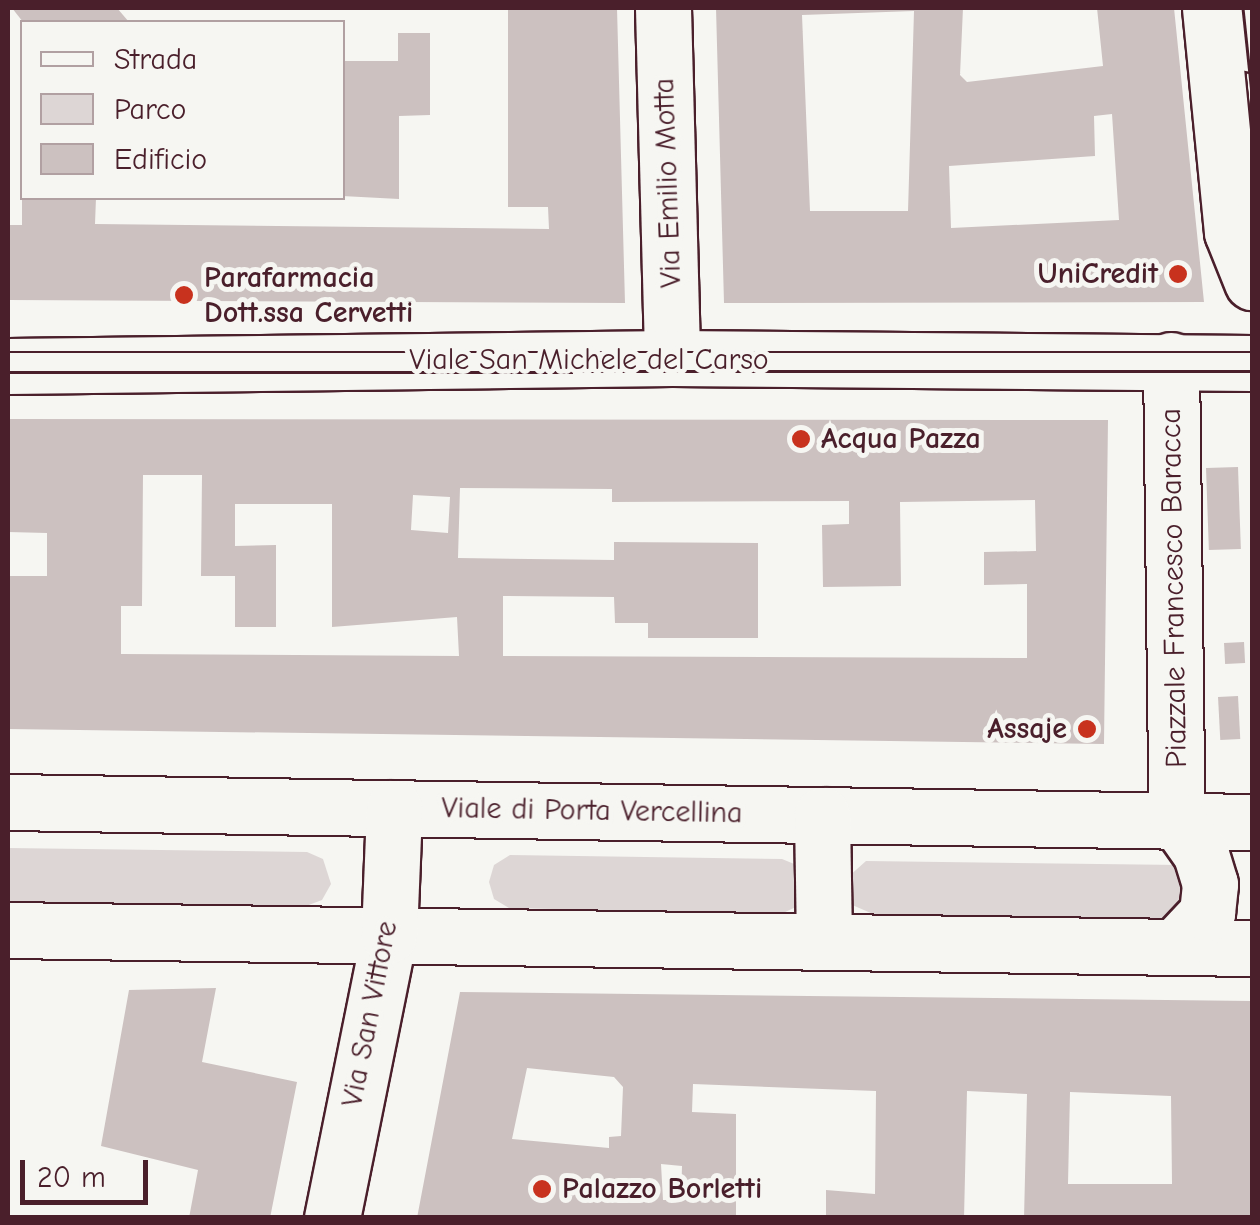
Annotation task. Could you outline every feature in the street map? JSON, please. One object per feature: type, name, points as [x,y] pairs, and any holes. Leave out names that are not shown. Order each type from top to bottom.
[{"type":"main road","name":"Via Emilio Motta","points":[[663,8],[672,358]]},
{"type":"main road","points":[[1210,8],[1232,232],[1252,282]]},
{"type":"main road","points":[[1248,8],[1252,44]]},
{"type":"main road","name":"Viale San Michele del Carso","points":[[8,366],[672,358],[1171,360]]},
{"type":"main road","points":[[1171,360],[1252,362]]},
{"type":"main road","name":"Piazzale Francesco Baracca","points":[[1171,360],[1176,820]]},
{"type":"main road","name":"Viale di Porta Vercellina","points":[[8,802],[1176,820]]},
{"type":"main road","name":"Via San Vittore","points":[[332,1218],[389,936],[394,808]]},
{"type":"main road","points":[[822,815],[824,941]]},
{"type":"main road","points":[[1176,820],[1252,822]]},
{"type":"main road","points":[[1175,947],[1207,913],[1210,884],[1201,854],[1176,820]]},
{"type":"main road","points":[[8,930],[1252,948]]},
{"type":"green space","points":[[8,848],[307,852],[323,859],[331,884],[322,900],[306,906],[8,902]]},
{"type":"green space","points":[[510,855],[782,859],[799,866],[798,906],[781,914],[509,908],[494,899],[489,882],[494,865]]},
{"type":"green space","points":[[866,861],[1189,867],[1180,919],[873,914],[850,904],[847,878]]},
{"type":"building","points":[[12,8],[117,8],[127,20],[21,20]]},
{"type":"building","points":[[508,8],[617,8],[625,303],[8,300],[8,225],[22,225],[22,200],[96,200],[95,224],[549,229],[548,207],[508,207]]},
{"type":"building","points":[[716,8],[963,8],[960,75],[967,82],[1103,66],[1097,8],[1174,8],[1204,302],[724,303]],"holes":[[[914,11],[908,211],[810,211],[802,15]],[[1112,114],[1119,220],[951,228],[949,166],[1095,156],[1094,116]]]},
{"type":"building","points":[[398,33],[430,33],[430,115],[399,116],[399,199],[345,196],[345,61],[398,61]]},
{"type":"building","points":[[8,419],[1108,420],[1104,744],[8,729],[8,576],[47,576],[47,533],[8,532]],"holes":[[[143,475],[202,475],[201,576],[235,576],[235,627],[276,627],[276,545],[235,546],[235,504],[332,504],[332,627],[457,617],[459,656],[121,654],[121,606],[142,606]],[[460,488],[612,489],[612,502],[849,501],[849,524],[822,525],[823,587],[901,586],[900,502],[1035,500],[1036,551],[984,552],[984,585],[1027,584],[1027,658],[503,656],[503,596],[614,597],[615,623],[648,623],[648,638],[758,638],[758,543],[614,542],[614,560],[458,558]],[[413,495],[450,497],[448,533],[411,530]]]},
{"type":"building","points":[[1238,467],[1241,549],[1209,550],[1206,468]]},
{"type":"building","points":[[1244,642],[1245,663],[1225,664],[1224,643]]},
{"type":"building","points":[[1238,696],[1240,739],[1220,740],[1218,697]]},
{"type":"building","points":[[216,988],[202,1062],[297,1082],[270,1218],[189,1218],[198,1170],[101,1146],[129,990]]},
{"type":"building","points":[[460,992],[1252,1001],[1252,1218],[1024,1218],[1027,1094],[967,1091],[964,1218],[826,1218],[826,1190],[875,1194],[876,1091],[693,1084],[692,1112],[736,1114],[736,1218],[417,1218]],"holes":[[[527,1068],[614,1077],[623,1087],[621,1136],[609,1137],[609,1148],[512,1139]],[[1070,1092],[1171,1096],[1172,1184],[1068,1184]],[[661,1164],[682,1166],[681,1200],[663,1200]]]},
{"type":"tram line","points":[[1243,8],[1252,94]]},
{"type":"tram line","points":[[8,352],[1252,352]]},
{"type":"tram line","points":[[8,372],[1252,371]]},
{"type":"place","name":"UniCredit","points":[[1178,274]]},
{"type":"place","name":"Parafarmacia Dott.ssa Cervetti","points":[[184,295]]},
{"type":"place","name":"Acqua Pazza","points":[[801,439]]},
{"type":"place","name":"Assaje","points":[[1087,729]]},
{"type":"place","name":"Palazzo Borletti","points":[[542,1189]]}]
